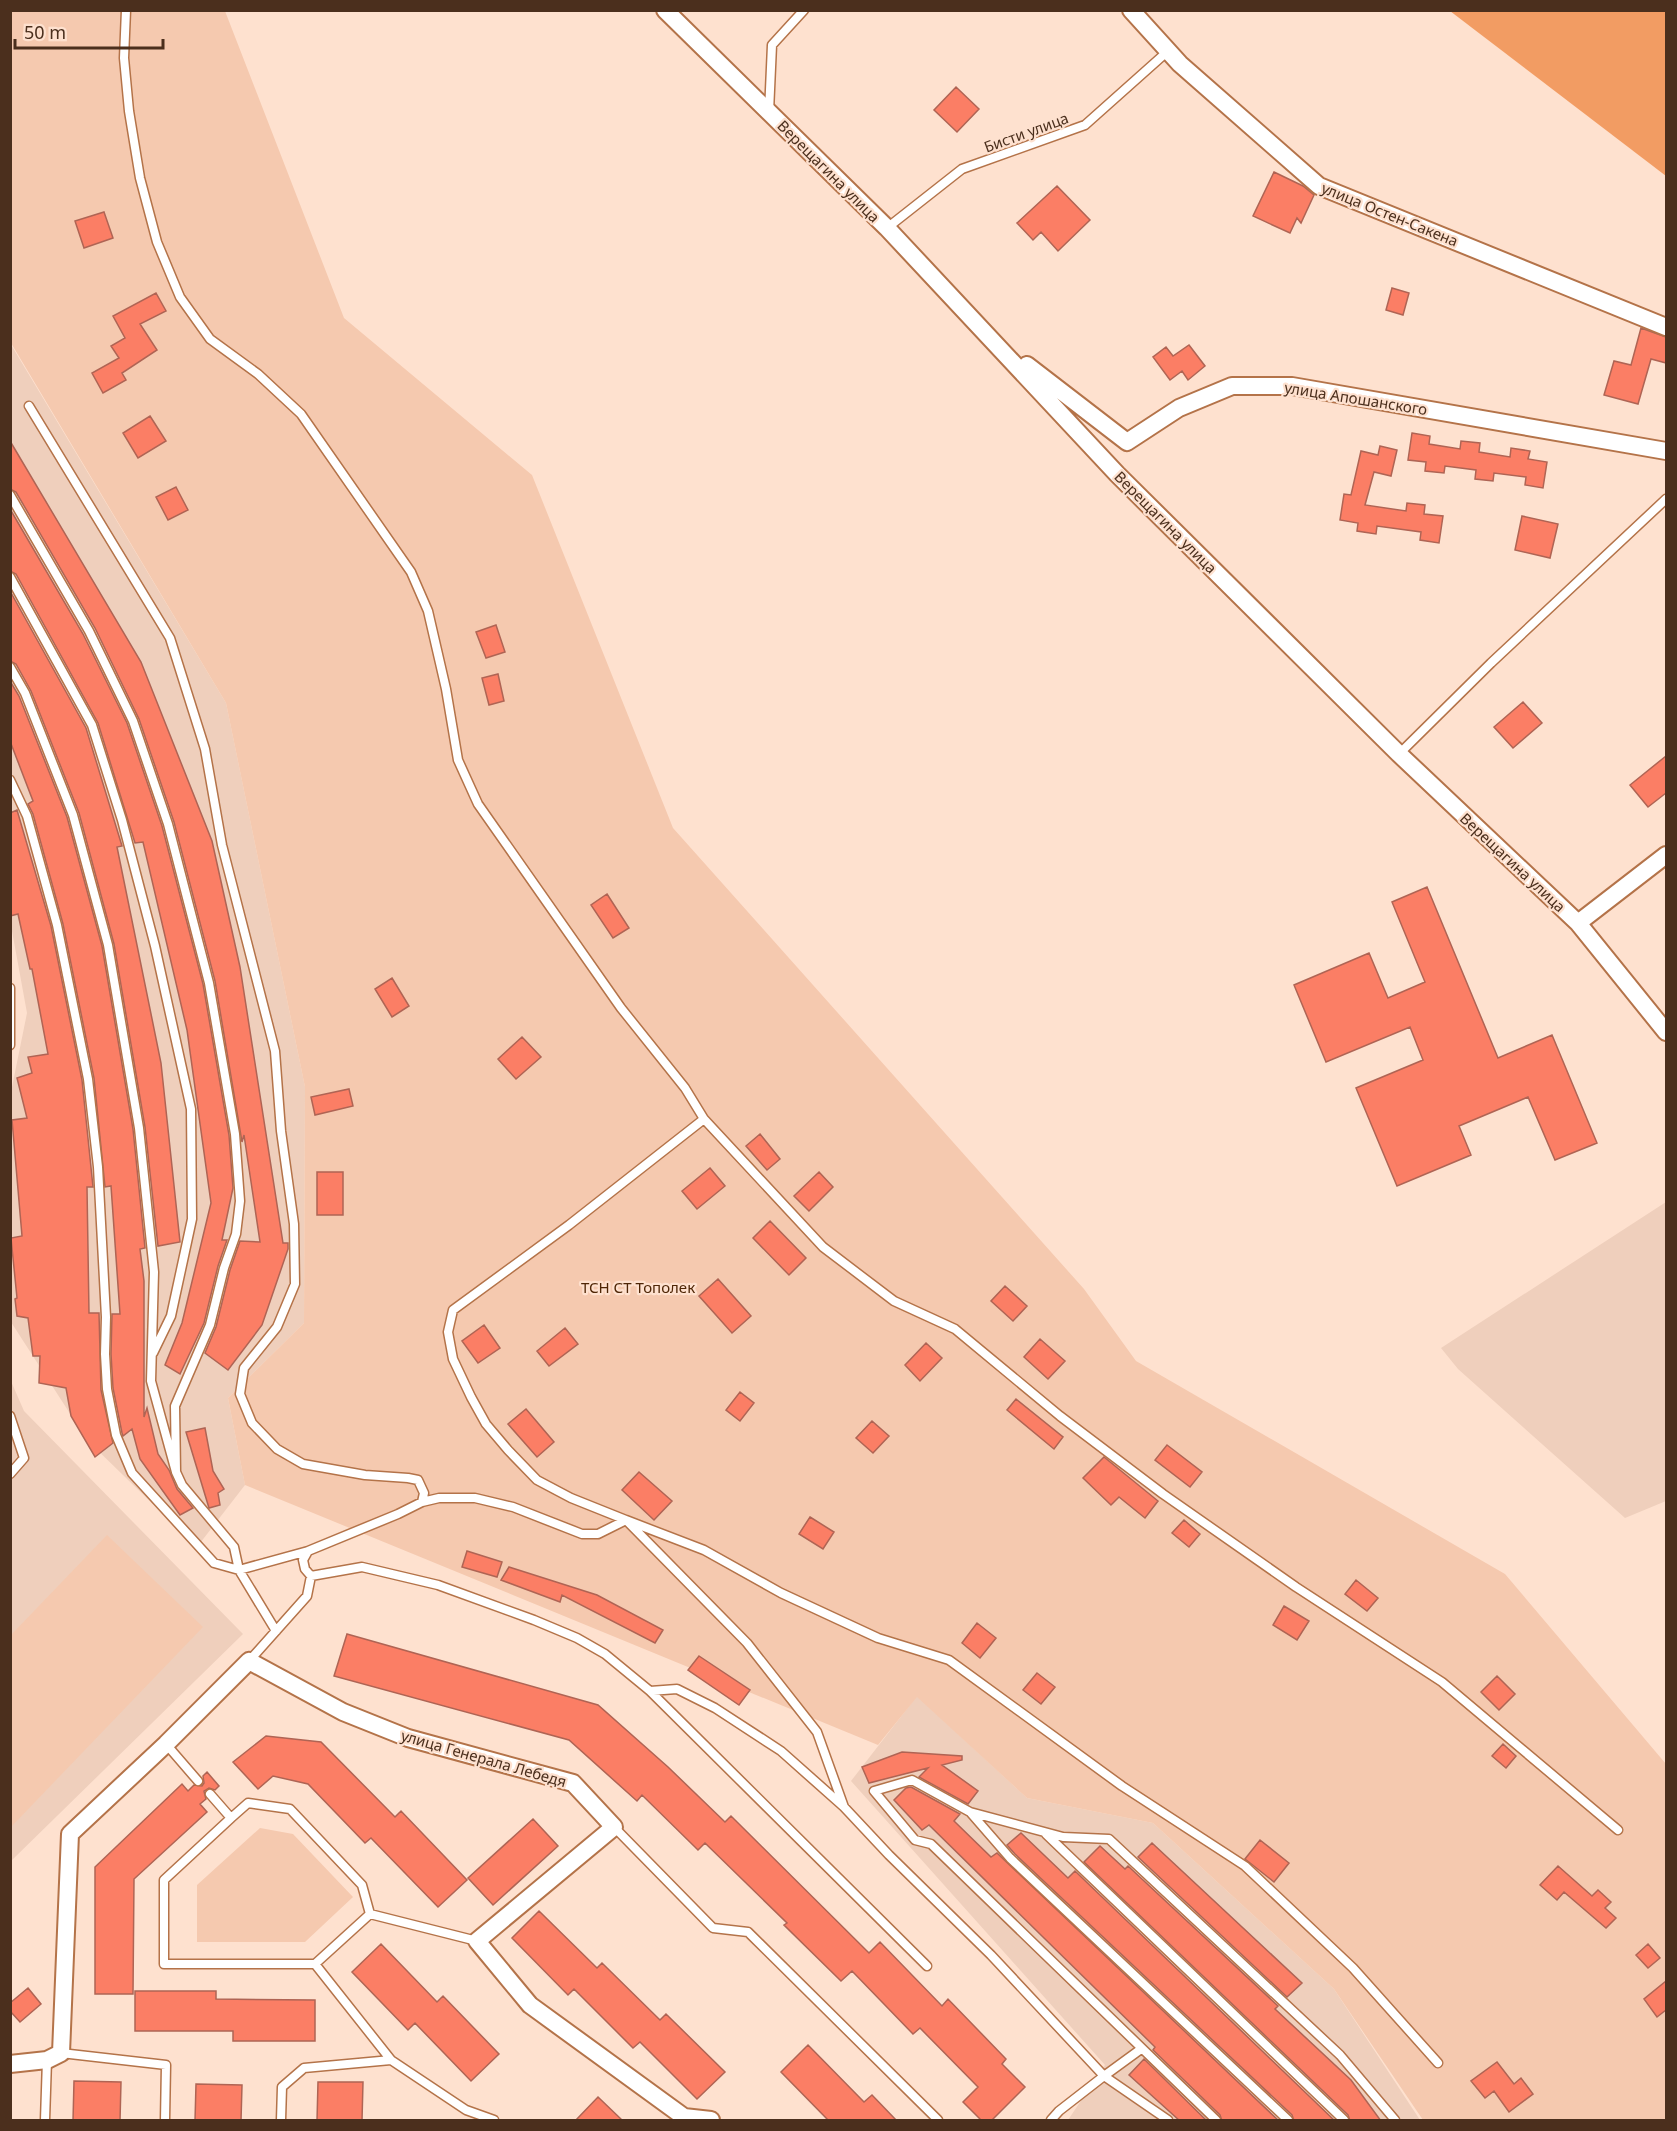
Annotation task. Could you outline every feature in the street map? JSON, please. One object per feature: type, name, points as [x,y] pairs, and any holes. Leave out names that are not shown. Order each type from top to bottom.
[{"type":"street","name":"Верещагина улица","points":[[665,10],[887,228],[1117,474],[1399,754],[1578,923],[1666,1032]]},
{"type":"street","name":"улица Остен-Сакена","points":[[1131,10],[1180,64],[1319,186],[1666,327]]},
{"type":"street","name":"улица Апошанского","points":[[986,334],[1127,442],[1179,408],[1232,386],[1292,386],[1666,451]]},
{"type":"street","points":[[1578,923],[1666,855]]},
{"type":"street","points":[[10,2064],[54,2057],[70,1834],[166,1744],[249,1661]]},
{"type":"street","name":"улица Генерала Лебедя","points":[[249,1661],[344,1712],[408,1738],[573,1783],[614,1827]]},
{"type":"street","points":[[614,1827],[477,1941],[530,2005],[684,2117],[711,2121]]},
{"type":"lane","points":[[126,10],[124,58],[129,111],[140,178],[157,242],[180,297],[210,339],[258,374],[301,414],[411,572],[428,611],[446,690],[458,760],[478,804],[621,1008],[685,1088],[704,1119],[823,1247],[894,1301],[955,1329],[1060,1416],[1163,1494],[1296,1587],[1442,1682],[1618,1830]]},
{"type":"lane","points":[[769,112],[772,45],[804,10]]},
{"type":"lane","name":"Бисти улица","points":[[887,228],[963,169],[1085,125],[1168,51]]},
{"type":"lane","points":[[29,406],[170,638],[205,749],[222,845],[274,1051],[280,1131],[294,1224],[295,1284],[277,1327],[244,1368],[240,1394],[252,1424],[277,1449],[303,1464],[365,1475],[418,1480],[424,1493],[422,1502]]},
{"type":"lane","points":[[10,495],[89,631],[133,721],[168,824],[209,983],[233,1123],[240,1201],[236,1234],[224,1268],[210,1325],[175,1406],[176,1472]]},
{"type":"lane","points":[[1399,754],[1491,663],[1666,499]]},
{"type":"lane","points":[[10,577],[92,725],[122,819],[191,1109],[192,1219],[171,1316],[152,1356]]},
{"type":"lane","points":[[10,667],[25,693],[74,814],[108,945],[140,1139],[154,1272],[151,1381],[176,1472],[182,1485],[234,1547],[239,1570],[276,1631]]},
{"type":"lane","points":[[10,780],[27,816],[57,925],[88,1079],[98,1167],[106,1317],[107,1389],[116,1435],[132,1473],[214,1563],[239,1570],[308,1551],[422,1502],[439,1498],[475,1498],[513,1507],[582,1534],[598,1534],[626,1520]]},
{"type":"lane","points":[[10,988],[10,1045]]},
{"type":"lane","points":[[704,1119],[569,1225],[462,1301],[453,1310],[448,1332],[453,1359],[486,1424],[537,1480],[571,1498],[704,1550],[781,1593],[878,1638],[949,1660],[1122,1786],[1245,1866],[1353,1968],[1438,2063]]},
{"type":"lane","points":[[10,1416],[24,1458],[10,1473]]},
{"type":"lane","points":[[626,1520],[747,1642],[817,1732],[844,1807]]},
{"type":"lane","points":[[308,1551],[303,1560],[305,1569],[311,1576]]},
{"type":"lane","points":[[311,1576],[362,1567],[438,1585],[534,1620],[577,1638],[605,1654],[650,1691],[927,1966]]},
{"type":"lane","points":[[249,1661],[307,1596],[311,1576]]},
{"type":"lane","points":[[650,1691],[677,1689],[715,1708],[781,1751],[844,1807],[889,1855],[991,1955],[1104,2076],[1168,2121]]},
{"type":"lane","points":[[166,1744],[198,1781]]},
{"type":"lane","points":[[1216,2121],[931,1844],[915,1840],[874,1791],[912,1780],[970,1812],[1063,1837],[1108,1839],[1340,2055],[1395,2121]]},
{"type":"lane","points":[[210,1794],[231,1818]]},
{"type":"lane","points":[[248,1803],[290,1809],[362,1885],[369,1914],[315,1964],[164,1964],[164,1880],[248,1803]]},
{"type":"lane","points":[[970,1812],[1010,1858],[1288,2121]]},
{"type":"lane","points":[[614,1827],[713,1928],[747,1932],[938,2121]]},
{"type":"lane","points":[[1044,1832],[1344,2121]]},
{"type":"lane","points":[[369,1914],[477,1941]]},
{"type":"lane","points":[[315,1964],[391,2060],[466,2110],[494,2121]]},
{"type":"lane","points":[[1051,2121],[1059,2111],[1141,2049]]},
{"type":"lane","points":[[45,2121],[54,2057],[166,2065],[165,2121]]},
{"type":"lane","points":[[281,2121],[282,2088],[304,2068],[391,2060]]},
{"type":"shaded area","points":[[1450,11],[1666,11],[1666,176]]},
{"type":"shaded area","points":[[10,343],[226,703],[305,1087],[304,1323],[228,1398],[245,1485],[197,1547],[87,1440],[11,1322],[11,1092],[27,1013],[10,920]]},
{"type":"shaded area","points":[[1666,1202],[1666,1501],[1625,1518],[1458,1369],[1441,1348]]},
{"type":"shaded area","points":[[10,1379],[24,1411],[243,1634],[11,1861]]},
{"type":"shaded area","points":[[917,1696],[1027,1798],[1153,1823],[1334,1989],[1420,2120],[1068,2120],[1105,2065],[851,1781]]},
{"type":"green space","name":"ТСН СТ Тополек","points":[[10,11],[225,11],[344,318],[532,475],[673,828],[1084,1289],[1136,1361],[1505,1574],[1666,1764],[1666,2120],[1423,2120],[1334,1989],[1153,1823],[1027,1798],[917,1697],[878,1745],[245,1485],[228,1398],[304,1323],[305,1087],[226,703],[11,343]]},
{"type":"green space","points":[[107,1535],[203,1627],[11,1827],[11,1635]]},
{"type":"green space","points":[[260,1828],[293,1834],[353,1897],[305,1942],[197,1942],[197,1885]]},
{"type":"building","points":[[956,87],[979,109],[957,132],[934,110]]},
{"type":"building","points":[[1274,172],[1303,186],[1314,195],[1301,223],[1297,218],[1290,233],[1253,216]]},
{"type":"building","points":[[1057,186],[1090,220],[1058,251],[1041,232],[1033,240],[1017,223]]},
{"type":"building","points":[[104,212],[113,238],[84,248],[75,221]]},
{"type":"building","points":[[1392,288],[1409,293],[1403,315],[1386,310]]},
{"type":"building","points":[[156,293],[166,311],[140,324],[157,350],[122,373],[126,380],[103,393],[92,373],[119,358],[111,346],[125,338],[113,316]]},
{"type":"building","points":[[1641,328],[1666,337],[1666,363],[1651,359],[1638,404],[1604,395],[1614,361],[1631,365]]},
{"type":"building","points":[[1189,345],[1205,366],[1188,380],[1182,371],[1170,380],[1153,357],[1166,347],[1173,356]]},
{"type":"building","points":[[150,416],[166,441],[138,458],[123,433]]},
{"type":"building","points":[[1412,433],[1430,436],[1429,444],[1460,449],[1461,441],[1480,443],[1479,452],[1510,457],[1511,448],[1530,451],[1528,459],[1547,462],[1543,488],[1525,485],[1526,477],[1494,473],[1493,481],[1475,479],[1476,470],[1445,466],[1444,473],[1425,471],[1426,462],[1408,460]]},
{"type":"building","points":[[10,441],[141,662],[212,841],[240,967],[283,1243],[288,1243],[288,1249],[262,1325],[228,1370],[205,1353],[216,1327],[230,1270],[240,1241],[260,1242],[244,1135],[242,1142],[215,981],[174,822],[139,719],[95,628],[16,492],[10,489]]},
{"type":"building","points":[[1380,446],[1397,450],[1391,476],[1374,472],[1365,505],[1406,511],[1407,503],[1425,505],[1424,514],[1443,516],[1439,543],[1420,540],[1421,532],[1377,526],[1376,534],[1357,531],[1358,523],[1340,520],[1344,494],[1351,495],[1361,451],[1378,455]]},
{"type":"building","points":[[176,487],[188,510],[168,520],[156,497]]},
{"type":"building","points":[[10,509],[83,634],[127,723],[162,826],[203,984],[229,1135],[233,1188],[222,1240],[227,1240],[204,1323],[180,1374],[165,1365],[182,1323],[211,1203],[187,1030],[143,842],[135,843],[98,723],[16,574],[10,571]]},
{"type":"building","points":[[1522,516],[1558,524],[1550,558],[1515,550]]},
{"type":"building","points":[[10,591],[86,728],[122,846],[117,847],[161,1063],[180,1242],[158,1246],[145,1127],[114,944],[79,813],[31,691],[16,664],[10,661]]},
{"type":"building","points":[[496,625],[505,652],[486,658],[476,632]]},
{"type":"building","points":[[498,674],[504,701],[489,705],[482,678]]},
{"type":"building","points":[[10,681],[19,696],[67,817],[102,946],[133,1129],[145,1248],[140,1249],[144,1281],[144,1417],[147,1408],[158,1454],[169,1470],[177,1489],[193,1508],[180,1515],[140,1459],[132,1429],[123,1436],[122,1433],[113,1388],[111,1354],[112,1314],[120,1314],[111,1186],[105,1187],[94,1078],[63,924],[33,814],[28,804],[33,801],[10,741]]},
{"type":"building","points":[[1523,702],[1542,723],[1513,748],[1494,727]]},
{"type":"building","points":[[1666,756],[1666,793],[1648,807],[1630,785]]},
{"type":"building","points":[[17,810],[51,926],[82,1080],[93,1187],[87,1187],[89,1313],[99,1313],[101,1390],[113,1443],[95,1457],[71,1416],[66,1388],[39,1383],[40,1356],[33,1356],[28,1318],[17,1316],[11,1238],[22,1236],[12,1120],[27,1118],[17,1078],[32,1073],[28,1057],[48,1054],[32,969],[30,969],[18,914],[10,916],[10,813]]},
{"type":"building","points":[[1427,887],[1498,1058],[1552,1035],[1597,1143],[1555,1160],[1528,1097],[1459,1126],[1471,1155],[1397,1186],[1356,1088],[1423,1060],[1410,1027],[1326,1062],[1294,985],[1369,953],[1388,998],[1425,982],[1392,902]]},
{"type":"building","points":[[607,894],[629,928],[613,938],[591,905]]},
{"type":"building","points":[[392,978],[409,1006],[392,1017],[375,989]]},
{"type":"building","points":[[522,1037],[541,1057],[516,1079],[498,1059]]},
{"type":"building","points":[[349,1089],[353,1106],[315,1115],[311,1097]]},
{"type":"building","points":[[760,1134],[780,1159],[767,1170],[746,1146]]},
{"type":"building","points":[[710,1168],[725,1186],[697,1209],[682,1191]]},
{"type":"building","points":[[317,1172],[343,1172],[343,1215],[317,1215]]},
{"type":"building","points":[[819,1172],[833,1187],[809,1211],[794,1196]]},
{"type":"building","points":[[770,1221],[806,1258],[789,1275],[753,1238]]},
{"type":"building","points":[[718,1279],[751,1316],[732,1333],[699,1296]]},
{"type":"building","points":[[1005,1286],[1027,1306],[1013,1321],[991,1301]]},
{"type":"building","points":[[484,1325],[500,1348],[478,1363],[462,1341]]},
{"type":"building","points":[[565,1328],[578,1344],[549,1366],[537,1351]]},
{"type":"building","points":[[1040,1339],[1065,1361],[1048,1379],[1024,1357]]},
{"type":"building","points":[[926,1343],[942,1358],[920,1381],[905,1365]]},
{"type":"building","points":[[740,1392],[754,1403],[740,1421],[726,1410]]},
{"type":"building","points":[[1016,1399],[1063,1437],[1054,1449],[1007,1410]]},
{"type":"building","points":[[526,1409],[554,1442],[537,1457],[508,1424]]},
{"type":"building","points":[[872,1421],[889,1436],[873,1453],[856,1438]]},
{"type":"building","points":[[205,1428],[213,1471],[224,1489],[218,1493],[220,1505],[209,1508],[186,1432]]},
{"type":"building","points":[[1167,1445],[1202,1472],[1190,1487],[1155,1460]]},
{"type":"building","points":[[1104,1457],[1158,1501],[1145,1518],[1119,1497],[1111,1505],[1083,1478]]},
{"type":"building","points":[[639,1472],[672,1501],[654,1520],[622,1490]]},
{"type":"building","points":[[810,1517],[834,1532],[823,1549],[799,1534]]},
{"type":"building","points":[[1184,1520],[1200,1534],[1189,1547],[1172,1533]]},
{"type":"building","points":[[467,1551],[502,1562],[497,1577],[462,1567]]},
{"type":"building","points":[[509,1567],[597,1595],[663,1630],[655,1643],[562,1595],[560,1602],[501,1580]]},
{"type":"building","points":[[1356,1580],[1378,1598],[1367,1611],[1345,1594]]},
{"type":"building","points":[[1284,1606],[1309,1621],[1297,1640],[1273,1625]]},
{"type":"building","points":[[977,1623],[996,1638],[980,1658],[962,1643]]},
{"type":"building","points":[[347,1634],[598,1705],[668,1767],[725,1822],[731,1816],[869,1953],[880,1942],[942,2006],[948,1999],[1006,2059],[1002,2064],[1025,2087],[991,2121],[982,2121],[963,2102],[978,2087],[920,2028],[913,2034],[852,1971],[841,1981],[784,1925],[787,1923],[705,1843],[698,1850],[642,1795],[637,1801],[569,1740],[334,1676]]},
{"type":"building","points":[[699,1656],[750,1690],[739,1705],[688,1670]]},
{"type":"building","points":[[1037,1673],[1055,1687],[1041,1704],[1023,1690]]},
{"type":"building","points":[[1497,1676],[1515,1694],[1499,1710],[1481,1692]]},
{"type":"building","points":[[266,1736],[321,1742],[395,1817],[401,1811],[467,1880],[438,1907],[371,1838],[365,1843],[308,1784],[273,1776],[258,1789],[233,1762]]},
{"type":"building","points":[[1503,1744],[1516,1756],[1506,1768],[1492,1756]]},
{"type":"building","points":[[902,1752],[962,1756],[962,1760],[942,1765],[978,1791],[968,1804],[919,1777],[928,1768],[869,1783],[862,1767]]},
{"type":"building","points":[[207,1772],[219,1786],[215,1790],[209,1788],[204,1791],[206,1799],[200,1804],[207,1812],[134,1879],[133,1994],[95,1994],[95,1867],[182,1784],[188,1791],[194,1785],[202,1786],[203,1776]]},
{"type":"building","points":[[911,1787],[960,1814],[954,1821],[991,1857],[997,1853],[1279,2121],[1222,2121],[1220,2115],[1153,2050],[1155,2047],[929,1825],[922,1830],[894,1800],[906,1788]]},
{"type":"building","points":[[533,1819],[558,1846],[493,1905],[468,1878]]},
{"type":"building","points":[[1021,1833],[1068,1878],[1075,1871],[1335,2121],[1294,2121],[1292,2115],[1015,1854],[1007,1845]]},
{"type":"building","points":[[1260,1840],[1289,1863],[1274,1882],[1245,1859]]},
{"type":"building","points":[[1152,1843],[1302,1983],[1287,1997],[1138,1857]]},
{"type":"building","points":[[1100,1846],[1125,1869],[1128,1866],[1278,2006],[1275,2009],[1351,2080],[1381,2121],[1350,2121],[1348,2115],[1084,1862]]},
{"type":"building","points":[[1558,1866],[1592,1896],[1598,1890],[1611,1902],[1605,1908],[1616,1918],[1606,1928],[1564,1892],[1557,1900],[1540,1885]]},
{"type":"building","points":[[539,1911],[597,1968],[602,1963],[660,2020],[666,2014],[725,2072],[697,2099],[640,2042],[633,2048],[574,1989],[568,1995],[512,1938]]},
{"type":"building","points":[[381,1944],[437,2002],[443,1996],[499,2054],[471,2081],[415,2023],[408,2030],[352,1972]]},
{"type":"building","points":[[1648,1944],[1660,1958],[1648,1968],[1636,1955]]},
{"type":"building","points":[[1666,1981],[1666,2010],[1657,2017],[1644,1999]]},
{"type":"building","points":[[28,1988],[41,2004],[20,2022],[10,2011],[10,2003]]},
{"type":"building","points":[[135,1991],[216,1991],[216,1999],[315,2000],[315,2041],[233,2041],[233,2031],[135,2031]]},
{"type":"building","points":[[808,2045],[864,2102],[872,2095],[897,2121],[829,2121],[781,2072]]},
{"type":"building","points":[[1144,2059],[1207,2121],[1180,2121],[1129,2075]]},
{"type":"building","points":[[1497,2062],[1514,2084],[1521,2078],[1533,2094],[1509,2112],[1494,2091],[1485,2098],[1471,2081]]},
{"type":"building","points":[[74,2081],[121,2082],[120,2121],[73,2121]]},
{"type":"building","points":[[318,2082],[363,2082],[362,2121],[317,2121]]},
{"type":"building","points":[[196,2084],[242,2085],[241,2121],[195,2121]]},
{"type":"building","points":[[598,2097],[623,2121],[575,2121]]}]
